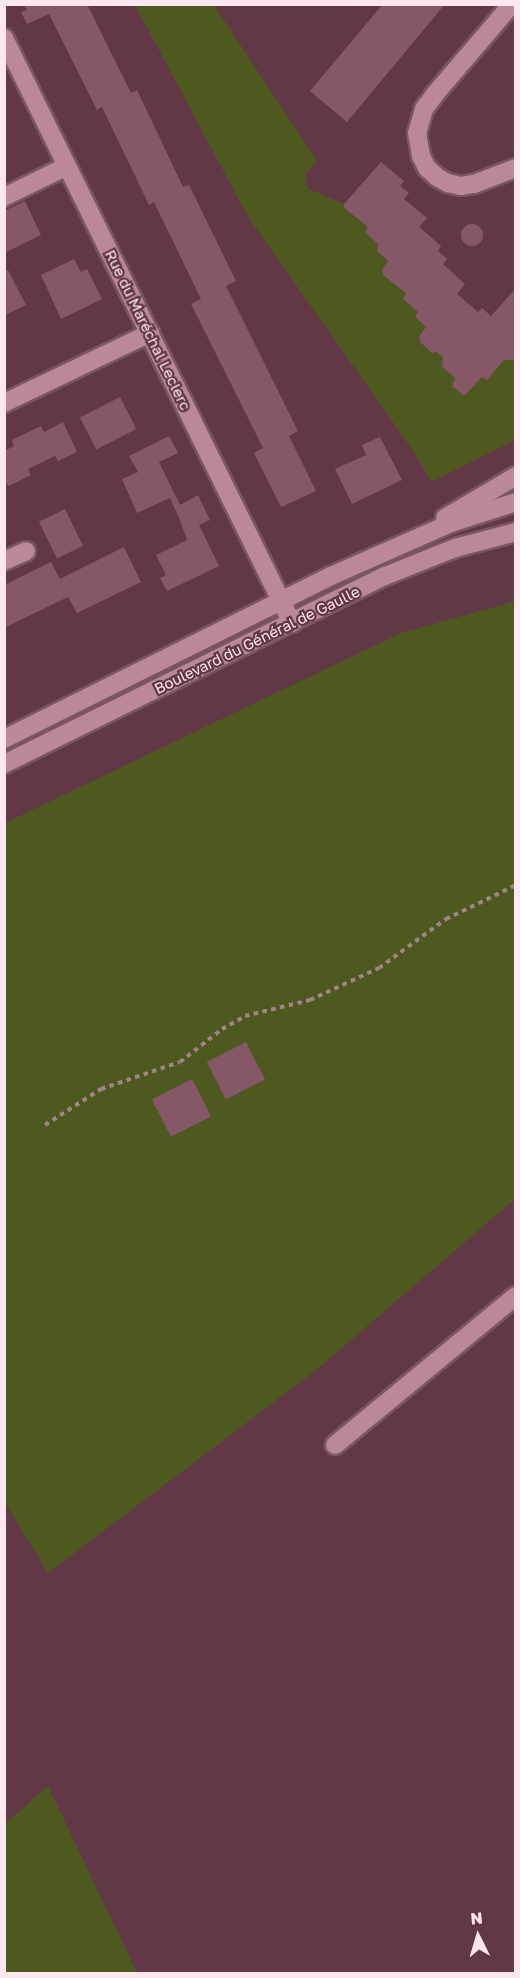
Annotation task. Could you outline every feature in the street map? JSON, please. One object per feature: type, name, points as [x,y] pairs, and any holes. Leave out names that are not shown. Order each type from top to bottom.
[{"type":"street","points":[[512,4],[435,93],[424,109],[417,133],[421,156],[428,168],[448,183],[461,186],[474,184],[516,168]]},
{"type":"street","name":"Rue du Maréchal Leclerc","points":[[4,38],[292,623]]},
{"type":"street","points":[[4,197],[68,166]]},
{"type":"street","points":[[4,403],[150,333]]},
{"type":"street","name":"Boulevard du Général de Gaulle","points":[[417,537],[471,500],[516,476]]},
{"type":"street","name":"Boulevard du Général de Gaulle","points":[[4,740],[281,601],[417,537],[473,515],[516,502]]},
{"type":"street","name":"Boulevard du Général de Gaulle","points":[[4,765],[410,565],[455,548],[516,532]]},
{"type":"street","points":[[4,561],[26,551]]},
{"type":"street","points":[[335,1444],[516,1296]]},
{"type":"path","points":[[45,1125],[101,1089],[180,1062],[222,1029],[245,1016],[310,1000],[379,968],[446,919],[516,885]]},
{"type":"green space","points":[[135,5],[214,5],[317,161],[305,174],[307,188],[344,204],[344,208],[367,226],[366,233],[378,244],[377,251],[388,261],[382,269],[383,275],[406,293],[403,299],[418,312],[415,317],[426,327],[419,341],[432,354],[435,351],[443,357],[442,367],[455,378],[452,386],[464,396],[482,377],[487,380],[504,360],[515,360],[515,440],[431,482],[416,455],[248,217]]},
{"type":"green space","points":[[515,601],[515,1199],[315,1371],[48,1573],[5,1503],[5,823],[401,633]]},
{"type":"green space","points":[[48,1786],[137,1973],[5,1973],[5,1824]]},
{"type":"building","points":[[87,4],[131,93],[137,90],[183,187],[189,185],[236,281],[226,286],[298,431],[289,436],[316,491],[281,507],[254,453],[263,448],[191,304],[201,299],[154,202],[149,205],[102,107],[97,110],[49,14],[27,24],[21,12],[27,10],[24,5]]},
{"type":"building","points":[[383,4],[445,4],[347,122],[310,91]]},
{"type":"building","points":[[381,162],[404,181],[400,186],[409,193],[404,199],[427,218],[419,227],[441,246],[438,251],[447,259],[443,264],[465,284],[457,294],[478,312],[482,308],[491,316],[516,288],[516,360],[504,360],[487,380],[482,377],[464,396],[452,386],[455,378],[442,367],[443,357],[435,351],[433,354],[420,342],[419,337],[426,327],[415,317],[418,312],[403,299],[406,293],[383,275],[382,269],[388,261],[377,251],[378,244],[366,233],[367,226],[344,208],[344,204]]},
{"type":"building","points":[[25,201],[41,235],[4,253],[4,211]]},
{"type":"building","points":[[472,224],[480,227],[483,235],[480,243],[472,246],[464,243],[461,235],[464,227]]},
{"type":"building","points":[[74,259],[81,272],[87,269],[102,299],[61,319],[41,275]]},
{"type":"building","points":[[8,270],[26,305],[5,315],[5,271]]},
{"type":"building","points":[[120,397],[136,429],[96,450],[80,417]]},
{"type":"building","points":[[63,422],[77,452],[58,461],[55,456],[28,469],[31,475],[9,486],[4,481],[4,451],[14,446],[12,440],[41,426],[44,432]]},
{"type":"building","points":[[169,436],[178,453],[159,462],[180,505],[198,495],[210,520],[199,525],[219,566],[167,591],[160,578],[166,575],[156,555],[187,540],[180,520],[170,498],[137,513],[122,479],[138,472],[129,456]]},
{"type":"building","points":[[380,437],[402,480],[352,504],[335,469],[366,455],[362,445]]},
{"type":"building","points":[[65,509],[83,546],[57,559],[39,522]]},
{"type":"building","points":[[124,547],[141,582],[77,613],[68,597],[4,628],[4,585],[51,562],[60,579]]},
{"type":"building","points":[[246,1042],[265,1079],[226,1099],[207,1062]]},
{"type":"building","points":[[192,1079],[211,1116],[171,1137],[152,1099]]}]
